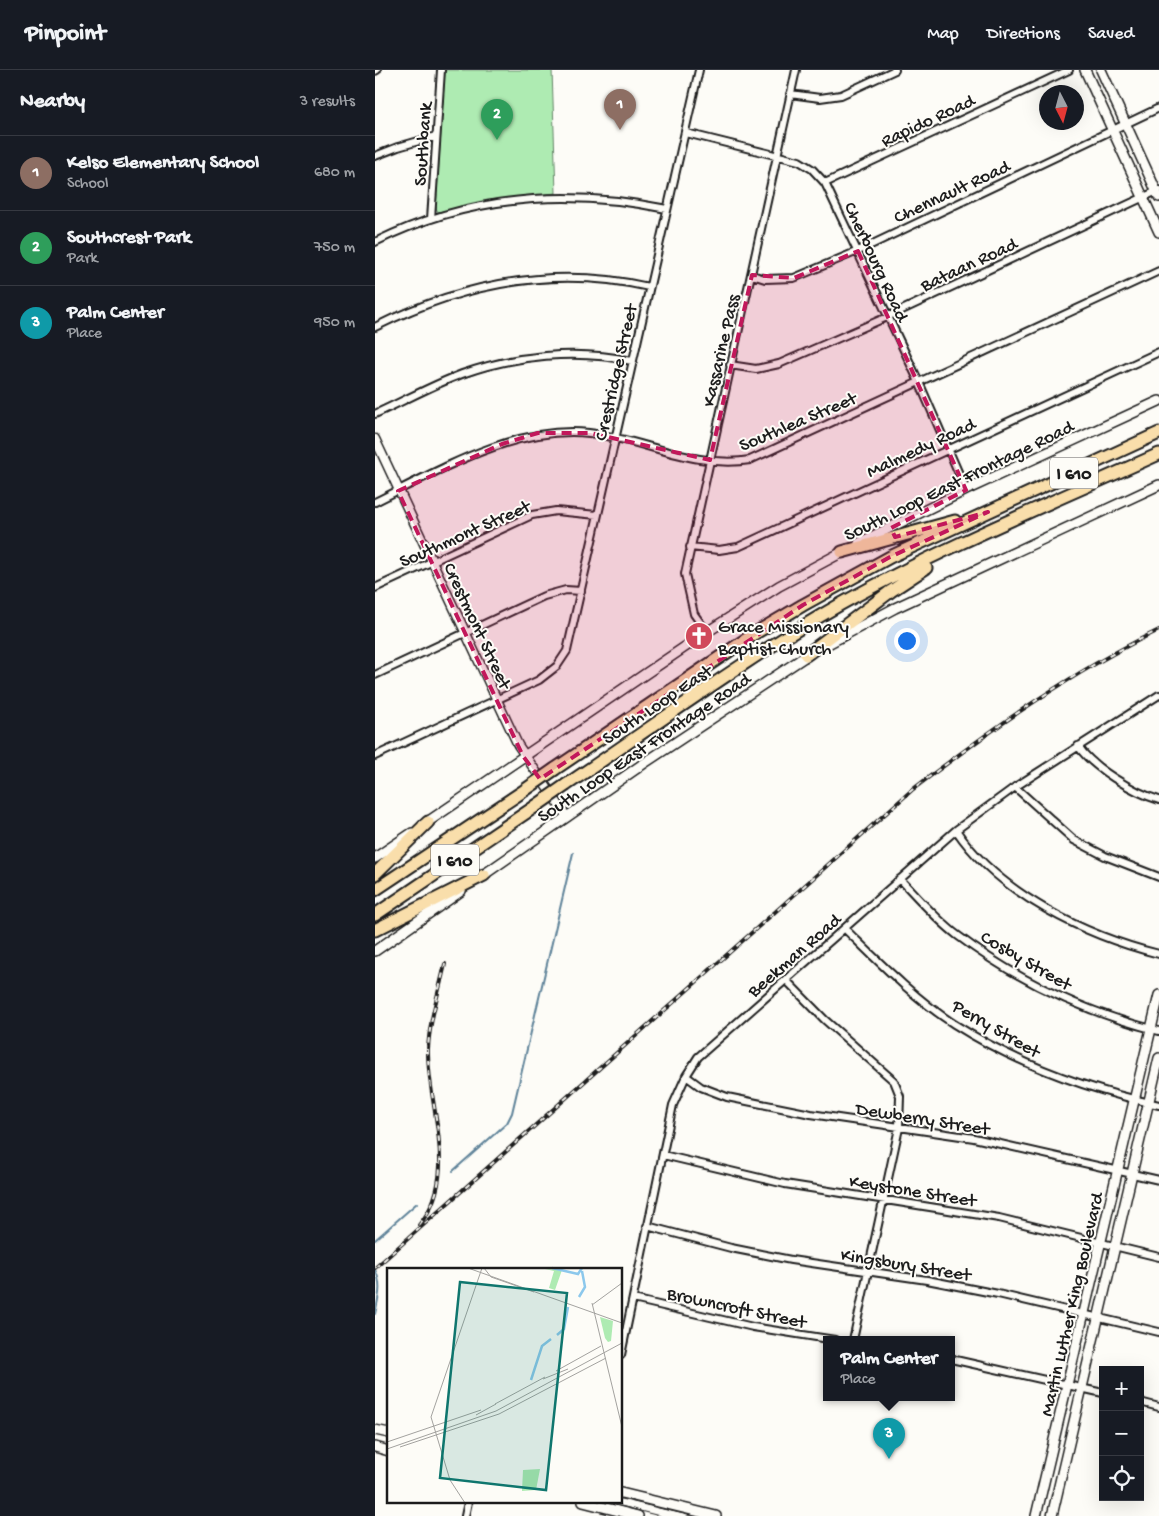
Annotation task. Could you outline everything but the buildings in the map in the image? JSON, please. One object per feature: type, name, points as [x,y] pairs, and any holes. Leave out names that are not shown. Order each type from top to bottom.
[{"type":"highway","name":"South Loop East","points":[[375,890],[757,632],[803,605],[890,557],[1159,433]]},
{"type":"highway","name":"South Loop East","points":[[375,915],[780,640],[843,603],[966,542],[1159,454]]},
{"type":"highway","points":[[842,552],[988,512]]},
{"type":"highway","points":[[806,656],[891,591],[966,542]]},
{"type":"highway","points":[[375,874],[429,822]]},
{"type":"highway","points":[[375,930],[484,875]]},
{"type":"main road","points":[[1085,70],[1159,232]]},
{"type":"main road","points":[[1101,70],[1158,193]]},
{"type":"main road","name":"South Loop East Frontage Road","points":[[375,858],[707,632],[779,586],[842,552],[967,490],[1159,401]]},
{"type":"main road","name":"South Loop East Frontage Road","points":[[375,951],[567,817],[806,656],[895,608],[1159,485]]},
{"type":"main road","name":"Martin Luther King Boulevard","points":[[1037,1516],[1134,1099],[1155,1030],[1159,995]]},
{"type":"main road","name":"Martin Luther King Boulevard","points":[[1052,1516],[1159,1058]]},
{"type":"main road","points":[[1051,1457],[1065,1460]]},
{"type":"main road","points":[[623,1493],[716,1516]]},
{"type":"main road","points":[[593,1504],[623,1514],[638,1516]]},
{"type":"street","name":"Southbank","points":[[431,219],[441,70]]},
{"type":"street","name":"Crestridge Street","points":[[375,756],[539,680],[557,666],[567,651],[699,70]]},
{"type":"street","name":"Kassarine Pass","points":[[707,632],[694,614],[685,574],[796,70]]},
{"type":"street","points":[[791,94],[820,98],[841,95],[895,70]]},
{"type":"street","name":"Rapido Road","points":[[825,183],[1069,70]]},
{"type":"street","name":"Chennault Road","points":[[752,275],[765,279],[794,278],[858,251],[1159,108]]},
{"type":"street","name":"Cherbourg Road","points":[[686,133],[777,154],[799,161],[812,169],[825,183],[919,382],[967,490]]},
{"type":"street","points":[[375,156],[397,147],[436,136]]},
{"type":"street","name":"Bataan Road","points":[[731,365],[756,369],[779,364],[1143,198],[1158,193]]},
{"type":"street","points":[[375,242],[431,219],[489,204],[551,198],[596,198],[667,209]]},
{"type":"street","name":"Southlea Street","points":[[375,502],[517,438],[559,432],[590,433],[709,460],[732,463],[750,460],[1159,271]]},
{"type":"street","points":[[375,327],[446,296],[478,287],[529,279],[597,278],[649,287]]},
{"type":"street","name":"Malmedy Road","points":[[690,547],[719,550],[738,547],[1159,352]]},
{"type":"street","points":[[375,414],[462,374],[505,361],[542,356],[572,355],[632,361]]},
{"type":"street","name":"Crestmont Street","points":[[375,439],[523,756],[567,817]]},
{"type":"street","name":"Southmont Street","points":[[375,588],[531,515],[556,511],[597,515]]},
{"type":"street","points":[[375,675],[543,596],[566,590],[581,590]]},
{"type":"street","name":"Beekman Road","points":[[623,1346],[673,1105],[686,1076],[698,1057],[956,830],[1015,787],[1159,695]]},
{"type":"street","points":[[1079,746],[1085,756],[1104,771],[1159,800]]},
{"type":"street","points":[[1015,787],[1073,840],[1113,860],[1159,877]]},
{"type":"street","points":[[956,830],[965,843],[1006,881],[1050,912],[1096,933],[1159,954]]},
{"type":"street","name":"Cosby Street","points":[[899,879],[956,934],[999,963],[1063,1000],[1155,1030]]},
{"type":"street","name":"Perry Street","points":[[845,929],[885,969],[953,1023],[1009,1055],[1059,1077],[1159,1105]]},
{"type":"street","points":[[786,980],[825,1020],[894,1081],[900,1096],[899,1128],[854,1336]]},
{"type":"street","name":"Dewberry Street","points":[[686,1076],[701,1087],[727,1097],[811,1114],[974,1138],[1159,1180]]},
{"type":"street","name":"Keystone Street","points":[[663,1155],[785,1184],[999,1218],[1159,1257]]},
{"type":"street","name":"Kingsbury Street","points":[[647,1226],[731,1248],[867,1272],[927,1280],[1084,1313],[1159,1332]]},
{"type":"street","name":"Browncroft Street","points":[[633,1298],[753,1327],[823,1338]]},
{"type":"street","points":[[955,1360],[1099,1392]]},
{"type":"street","points":[[1144,1403],[1159,1406]]},
{"type":"highlighted area","points":[[858,251],[966,490],[891,528],[895,537],[988,512],[890,557],[803,605],[540,779],[523,756],[398,491],[502,444],[538,433],[590,433],[710,460],[752,275],[794,278]]},
{"type":"green space","points":[[445,70],[552,70],[556,193],[509,198],[438,212],[436,208]]},
{"type":"waterway","points":[[453,1171],[507,1123],[512,1113],[573,853]]},
{"type":"waterway","points":[[375,1240],[417,1203]]},
{"type":"waterway","points":[[375,1270],[379,1281],[375,1314]]},
{"type":"tram line","points":[[623,1499],[692,1516]]},
{"type":"tram line","points":[[616,1505],[660,1516]]},
{"type":"railway","points":[[375,1268],[912,790],[1031,704],[1094,665],[1159,630]]},
{"type":"railway","points":[[419,1225],[431,1205],[438,1184],[439,1140],[429,1072],[428,1050],[432,1017],[445,964]]},
{"type":"place","name":"Kelso Elementary School","points":[[620,130]]},
{"type":"place","name":"Southcrest Park","points":[[497,140]]},
{"type":"place","name":"Grace Missionary Baptist Church","points":[[699,636]]},
{"type":"place","name":"Palm Center","points":[[889,1459]]}]
